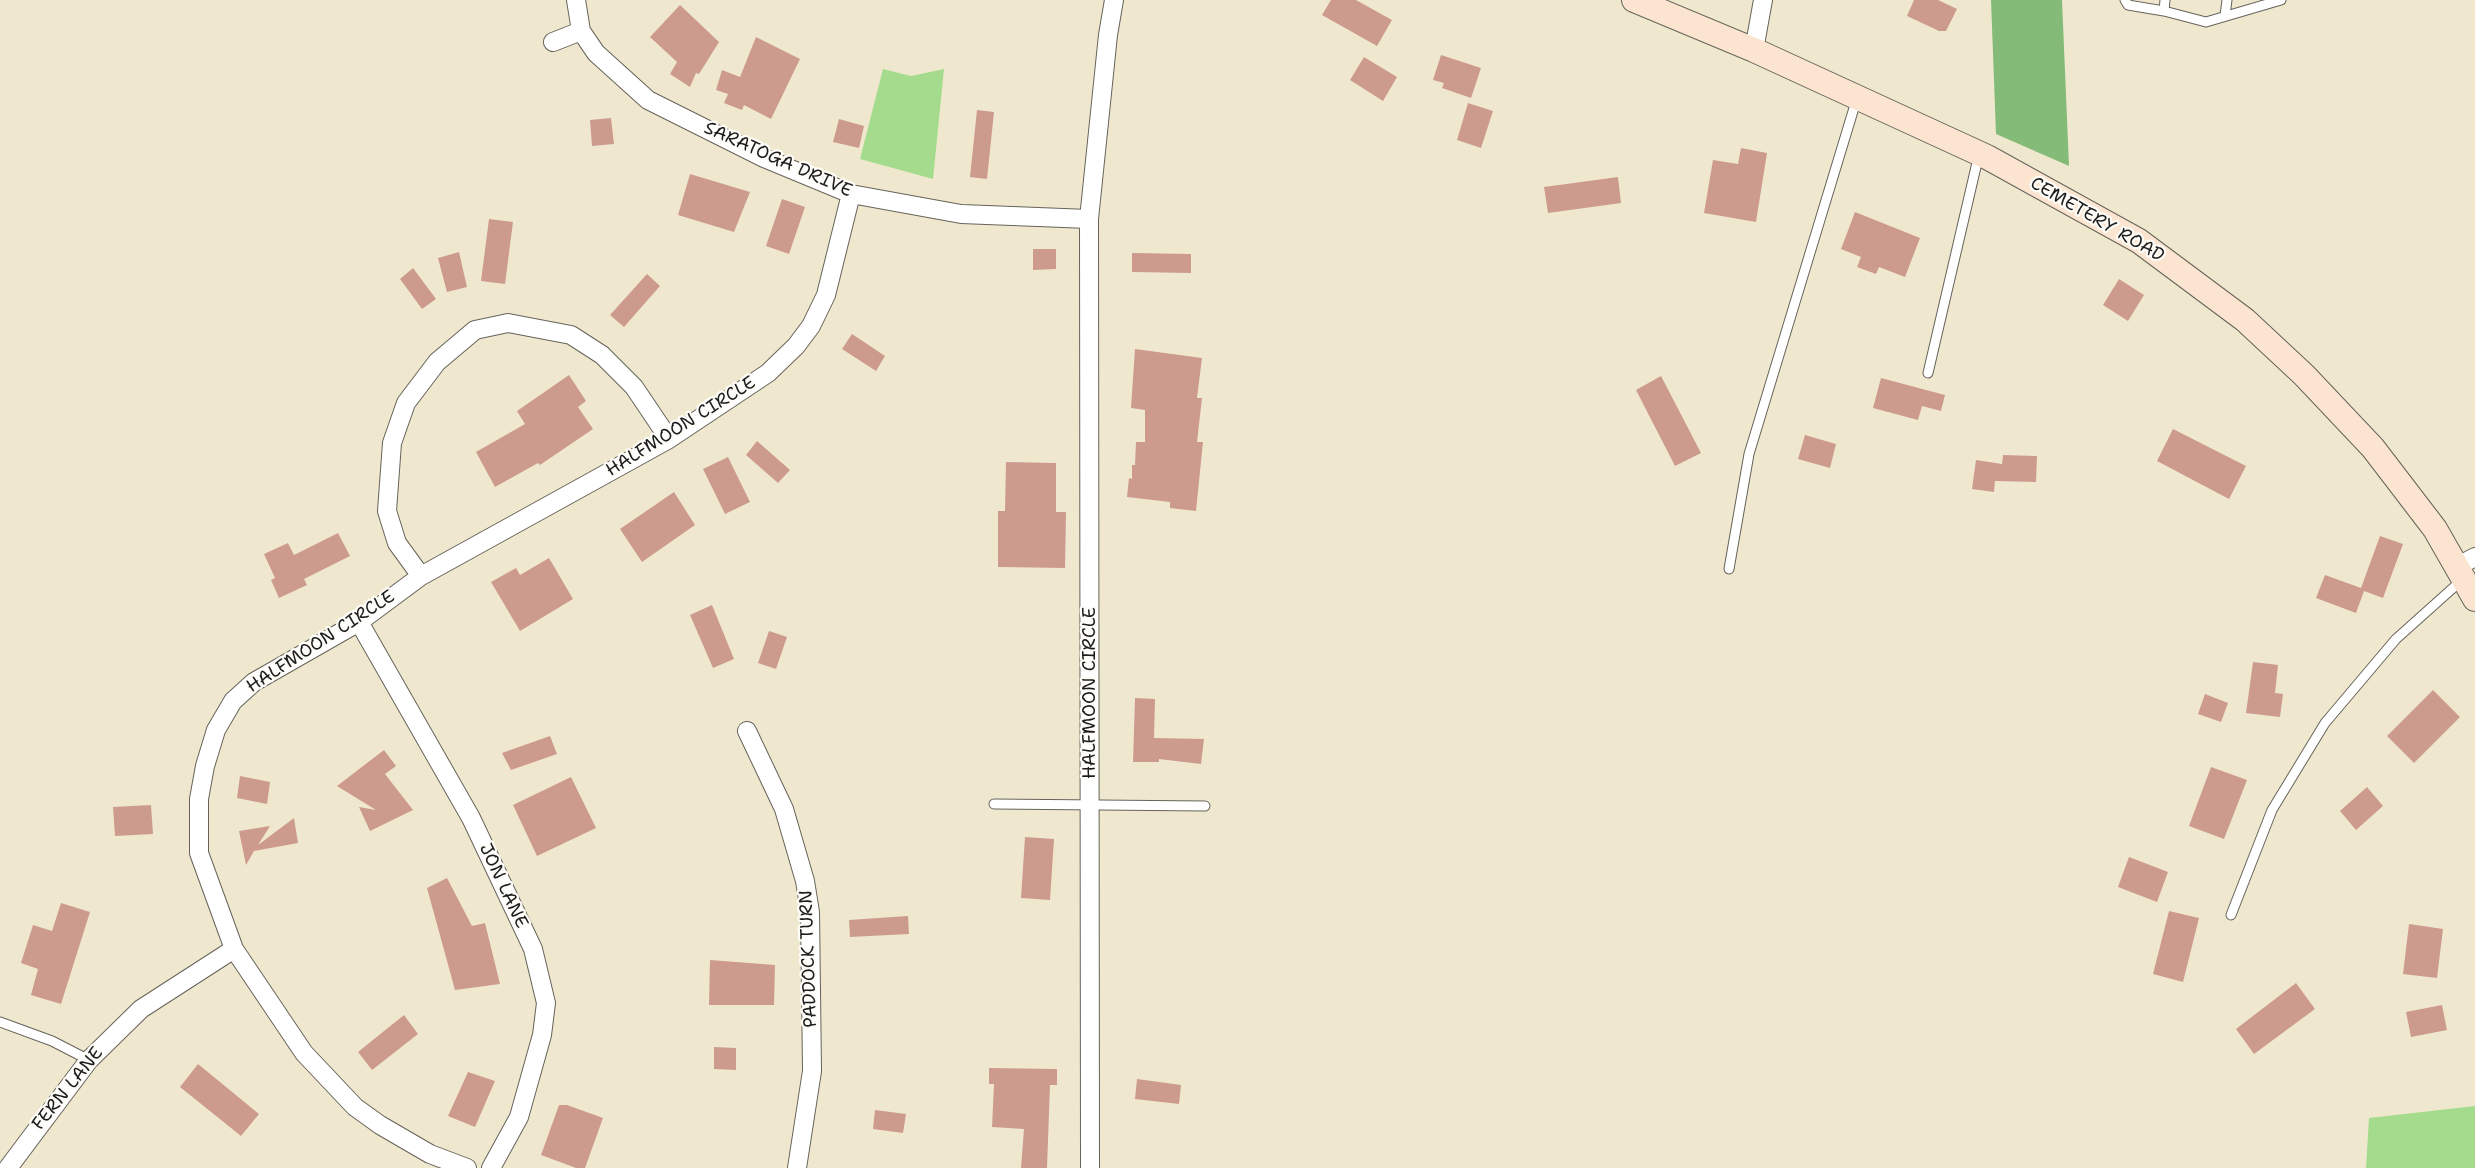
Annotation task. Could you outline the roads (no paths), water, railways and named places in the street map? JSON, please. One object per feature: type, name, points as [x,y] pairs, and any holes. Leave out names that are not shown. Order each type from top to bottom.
[{"type":"street","name":"SARATOGA DRIVE","points":[[576,0],[581,31],[596,53],[648,100],[764,158],[851,194],[961,214],[1089,219]]},
{"type":"street","points":[[1089,219],[1108,35],[1114,0]]},
{"type":"street","name":"CEMETERY ROAD","points":[[1634,0],[1754,50],[1979,154],[2138,241],[2245,320],[2304,375],[2374,448],[2465,568],[2475,599]]},
{"type":"street","points":[[1754,50],[1763,0]]},
{"type":"street","points":[[553,42],[581,31]]},
{"type":"street","name":"HALFMOON CIRCLE","points":[[467,1168],[430,1154],[355,1108],[304,1053],[234,949],[200,853],[199,799],[205,766],[216,730],[233,701],[254,682],[359,622],[421,576],[669,439],[768,373],[806,332],[826,295],[851,194]]},
{"type":"street","name":"HALFMOON CIRCLE","points":[[1089,219],[1090,1168]]},
{"type":"street","points":[[421,576],[397,543],[387,511],[392,443],[406,403],[437,362],[475,330],[508,324],[571,336],[602,355],[629,381],[669,439]]},
{"type":"street","name":"JON LANE","points":[[359,622],[471,818],[533,949],[546,1003],[542,1035],[519,1117],[491,1168]]},
{"type":"street","name":"PADDOCK TURN","points":[[747,731],[784,809],[805,881],[810,912],[812,1070],[797,1168]]},
{"type":"street","name":"FERN LANE","points":[[8,1168],[89,1060],[141,1009],[234,949]]},
{"type":"lane","points":[[2125,0],[2128,5],[2164,10],[2206,22],[2282,0]]},
{"type":"lane","points":[[2164,0],[2164,10]]},
{"type":"lane","points":[[2225,16],[2227,0]]},
{"type":"lane","points":[[1729,569],[1750,454],[1857,98]]},
{"type":"lane","points":[[1928,374],[1979,154]]},
{"type":"lane","points":[[2231,915],[2272,810],[2325,723],[2396,639],[2465,568]]},
{"type":"lane","points":[[994,804],[1205,806]]},
{"type":"lane","points":[[0,1022],[52,1042],[89,1060]]}]
